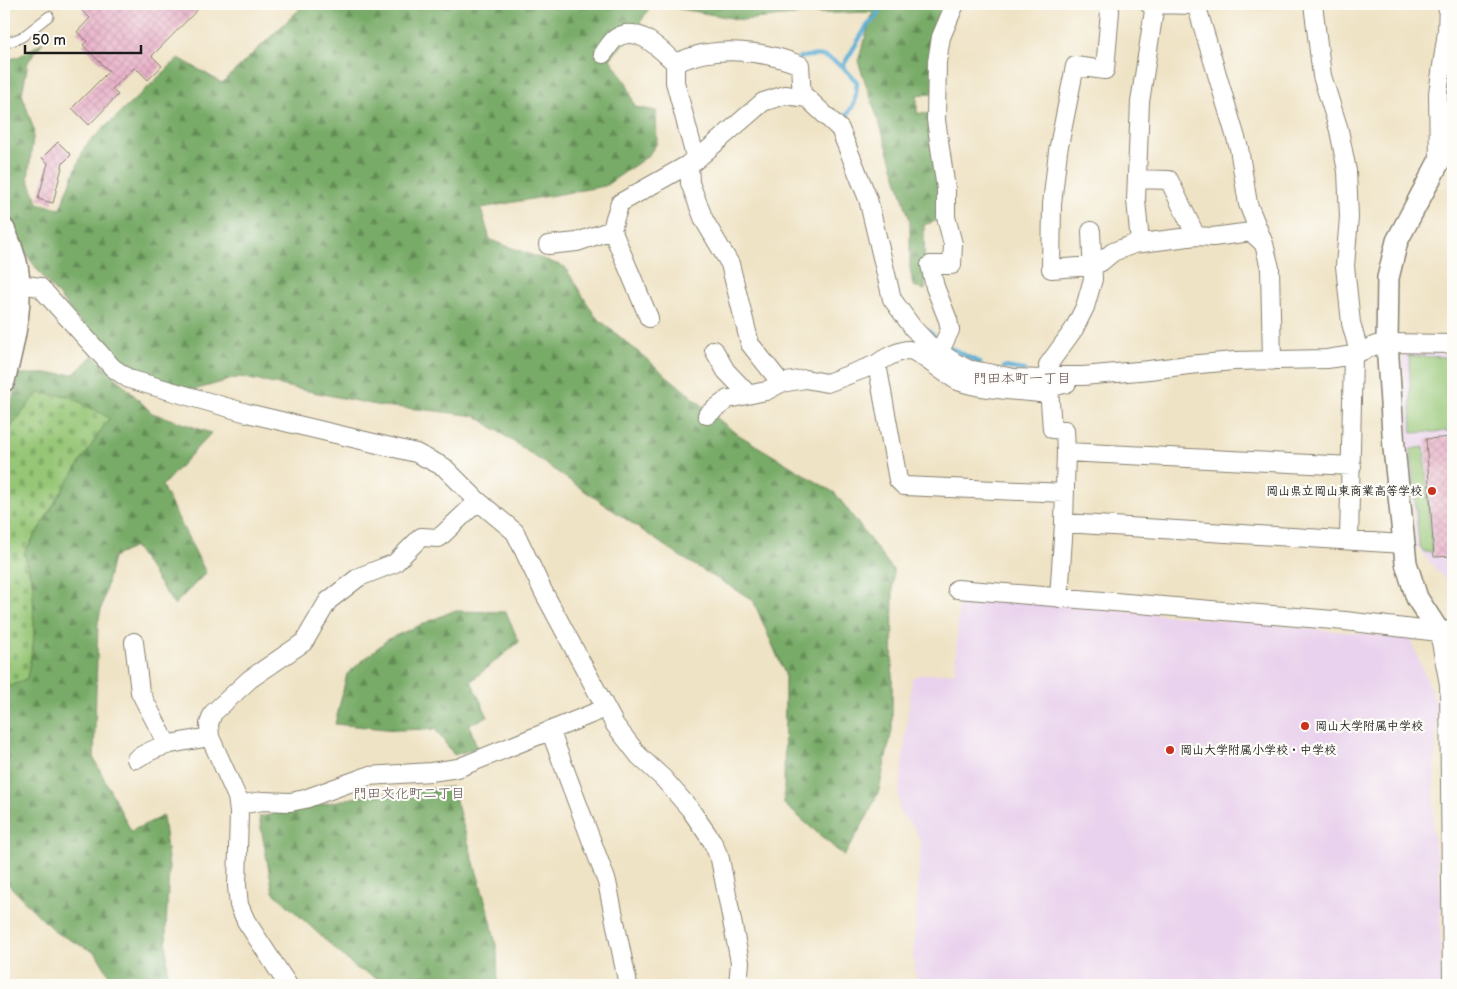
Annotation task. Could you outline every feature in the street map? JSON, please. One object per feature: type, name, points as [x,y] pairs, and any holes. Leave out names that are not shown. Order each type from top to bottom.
[{"type":"street","points":[[942,347],[950,330],[935,287],[930,265],[952,265],[953,244],[946,217],[946,189],[936,120],[937,62],[941,37],[955,4]]},
{"type":"street","points":[[1109,4],[1105,70],[1075,66],[1058,151],[1052,204],[1051,268],[1093,266],[1113,252],[1140,243],[1196,236],[1213,237],[1251,232],[1264,244]]},
{"type":"street","points":[[1149,4],[1196,4],[1239,148],[1248,204],[1264,244],[1270,268],[1272,361]]},
{"type":"street","points":[[1140,243],[1136,200],[1140,102],[1155,4]]},
{"type":"street","points":[[1313,4],[1322,76],[1339,130],[1347,171],[1349,217],[1345,266],[1356,353],[1349,540]]},
{"type":"street","points":[[1439,161],[1438,93],[1447,32],[1448,4]]},
{"type":"street","points":[[603,54],[614,39],[625,34],[638,36],[657,46],[675,62],[676,82],[693,162],[690,183],[704,220],[730,264],[750,344],[781,383]]},
{"type":"street","points":[[675,62],[708,53],[740,52],[779,57],[800,65],[802,93],[840,129],[868,199],[892,299],[913,328],[942,347],[968,369],[1014,378],[1042,380],[1049,376],[1075,381],[1083,376],[1198,364],[1327,359],[1356,353],[1387,343],[1453,344]]},
{"type":"street","points":[[649,318],[612,230],[620,203],[693,162],[763,102],[785,95],[802,93]]},
{"type":"street","points":[[1452,985],[1449,684],[1446,632],[1417,598],[1406,563],[1394,448],[1387,343],[1388,278],[1397,240],[1453,135]]},
{"type":"street","points":[[1137,179],[1169,180],[1196,236]]},
{"type":"street","points":[[4,229],[17,263],[20,284],[14,344],[4,381]]},
{"type":"street","points":[[548,245],[577,242],[612,230]]},
{"type":"street","points":[[1059,598],[1066,452],[1064,430],[1052,429],[1048,365],[1074,329],[1085,306],[1093,279],[1091,231]]},
{"type":"street","points":[[20,284],[40,287],[113,368],[129,379],[247,413],[416,453],[444,467],[478,501],[515,532],[543,591],[615,725],[639,756],[663,778],[690,809],[712,841],[720,859],[740,962],[738,985]]},
{"type":"street","points":[[714,350],[726,371],[748,394]]},
{"type":"street","points":[[707,415],[728,399],[766,390],[781,383],[805,379],[827,383],[877,364],[881,360],[907,350],[913,351],[941,372],[956,380],[972,385],[1044,393],[1049,376]]},
{"type":"street","points":[[877,364],[898,480],[904,486],[1065,493]]},
{"type":"street","points":[[1066,452],[1352,466]]},
{"type":"street","points":[[288,985],[246,921],[239,905],[237,886],[237,797],[210,737],[208,724],[213,713],[250,680],[304,642],[328,601],[359,577],[395,563],[421,537],[439,538],[478,501]]},
{"type":"street","points":[[1064,523],[1404,544]]},
{"type":"street","points":[[957,589],[1345,621],[1446,632]]},
{"type":"street","points":[[134,642],[140,692],[167,744]]},
{"type":"street","points":[[238,805],[263,802],[290,802],[305,799],[368,776],[431,772],[458,768],[606,708]]},
{"type":"street","points":[[550,730],[607,882],[628,985]]},
{"type":"street","points":[[136,759],[149,750],[167,744],[210,737]]},
{"type":"lane","points":[[4,44],[22,37],[49,16]]},
{"type":"shaded area","name":"岡山県立岡山東商業高等学校","points":[[1402,351],[1453,353],[1453,589],[1416,546]]},
{"type":"shaded area","name":"岡山大学附属小学校・中学校","points":[[965,596],[1410,638],[1437,705],[1433,832],[1440,880],[1441,985],[917,985],[913,956],[921,843],[914,827],[899,813],[899,795],[912,678],[918,675],[955,672],[959,600]]},
{"type":"green space","points":[[305,4],[652,4],[636,29],[610,59],[627,84],[635,107],[656,111],[657,143],[648,156],[605,186],[481,208],[490,240],[565,267],[595,316],[734,432],[835,493],[893,570],[892,730],[879,790],[868,815],[844,856],[784,804],[785,674],[753,600],[681,557],[476,416],[381,406],[240,377],[194,390],[129,373],[86,329],[28,257],[4,206],[4,61],[20,56],[43,42],[28,62],[22,94],[34,130],[28,178],[38,203],[60,209],[85,146],[179,58],[222,83]]},
{"type":"green space","points":[[652,4],[951,4],[933,94],[917,95],[917,113],[932,114],[941,219],[924,225],[925,290],[913,286],[910,268],[910,221],[858,61],[873,12],[804,14],[743,20]]},
{"type":"green space","points":[[93,355],[152,413],[211,433],[162,486],[206,573],[174,605],[135,547],[113,557],[98,623],[94,759],[131,831],[163,816],[169,868],[166,928],[168,984],[115,985],[96,953],[55,932],[4,880],[4,686],[11,686],[33,585],[24,553],[63,489],[38,393],[4,437],[4,421],[12,401],[19,374],[74,374]]},
{"type":"green space","points":[[1409,356],[1453,357],[1453,431],[1412,433]]},
{"type":"green space","points":[[37,393],[69,396],[109,418],[24,553],[33,585],[34,638],[27,678],[11,686],[4,686],[4,437]]},
{"type":"green space","points":[[1424,447],[1432,552],[1424,552],[1419,545],[1411,449]]},
{"type":"green space","points":[[453,611],[506,612],[519,642],[471,681],[488,717],[469,724],[477,748],[454,755],[435,729],[396,730],[335,724],[347,674],[388,639]]},
{"type":"green space","points":[[452,787],[491,921],[497,950],[498,985],[391,985],[356,968],[273,892],[259,817],[367,795]]},
{"type":"building","points":[[89,4],[203,4],[152,56],[162,66],[148,80],[134,68],[112,89],[118,95],[89,125],[72,108],[109,71],[83,45],[87,41],[77,32],[90,18],[82,11]]},
{"type":"building","points":[[58,142],[71,155],[63,163],[53,203],[38,199],[48,163],[42,158]]},
{"type":"building","points":[[1453,437],[1453,556],[1434,557],[1426,439]]},
{"type":"waterway","points":[[844,125],[843,122],[855,102],[857,82],[844,68],[844,64],[867,26],[876,17],[882,4]]},
{"type":"waterway","points":[[799,58],[823,56],[844,68]]},
{"type":"waterway","points":[[927,330],[940,342]]},
{"type":"waterway","points":[[947,346],[980,363]]},
{"type":"waterway","points":[[1116,364],[1163,359]]},
{"type":"waterway","points":[[1004,367],[1024,370]]},
{"type":"place","name":"岡山県立岡山東商業高等学校","points":[[1432,491]]},
{"type":"place","name":"岡山大学附属中学校","points":[[1305,726]]},
{"type":"place","name":"岡山大学附属小学校・中学校","points":[[1170,750]]},
{"type":"district","name":"門田本町一丁目","points":[[1022,378]]},
{"type":"district","name":"門田文化町二丁目","points":[[409,793]]}]
